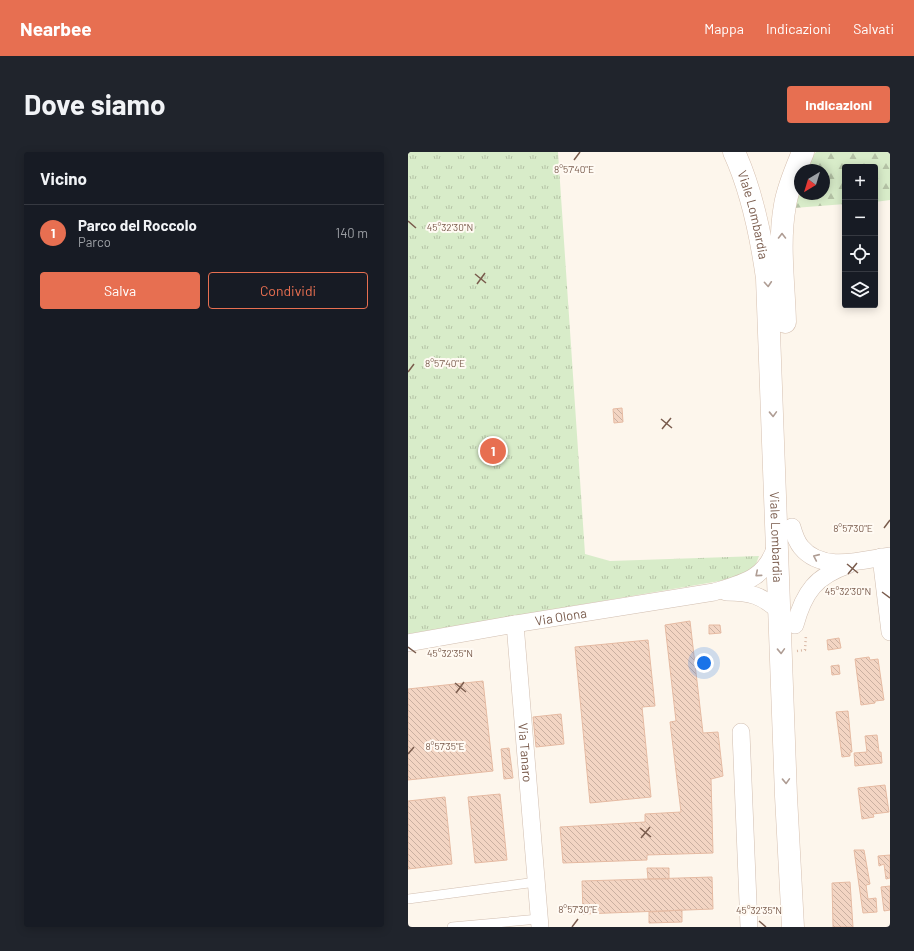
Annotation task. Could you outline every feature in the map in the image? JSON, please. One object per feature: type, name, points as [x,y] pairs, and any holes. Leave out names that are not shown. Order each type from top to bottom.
[{"type":"main road","name":"Viale Lombardia","points":[[734,152],[750,196],[764,257],[767,278],[784,534]]},
{"type":"main road","name":"Viale Lombardia","points":[[803,152],[785,204],[782,229],[784,534],[787,618],[802,855],[803,927]]},
{"type":"main road","name":"Viale Lombardia","points":[[787,618],[786,796],[793,927]]},
{"type":"street","points":[[784,534],[796,538],[801,547],[808,554],[829,562],[841,564],[885,557],[890,632]]},
{"type":"street","name":"Via Olona","points":[[408,643],[714,592],[755,578],[769,563],[784,534]]},
{"type":"street","points":[[787,618],[800,608],[812,587],[828,573],[854,562]]},
{"type":"street","name":"Via Olona","points":[[714,592],[744,592],[754,595],[769,602],[787,618]]},
{"type":"street","name":"Via Tanaro","points":[[515,624],[539,923]]},
{"type":"street","points":[[741,732],[749,927]]},
{"type":"lane","points":[[408,899],[536,882]]},
{"type":"lane","name":"Via Tanaro","points":[[452,927],[539,923]]},
{"type":"green space","points":[[408,152],[558,152],[585,554],[610,561],[759,556],[753,572],[720,581],[408,634]]},
{"type":"green space","points":[[816,152],[890,152],[890,200],[878,202],[878,164],[842,164],[842,204],[794,208],[797,200],[830,200],[830,164],[810,164],[812,157]]},
{"type":"building","points":[[622,408],[623,422],[614,423],[613,409]]},
{"type":"building","points":[[690,621],[703,733],[718,732],[723,776],[711,779],[713,853],[647,855],[647,860],[563,863],[560,827],[645,822],[645,814],[681,812],[670,722],[676,721],[665,625]]},
{"type":"building","points":[[709,625],[720,625],[721,633],[709,634]]},
{"type":"building","points":[[839,638],[841,648],[828,650],[827,640]]},
{"type":"building","points":[[648,640],[655,706],[642,707],[651,797],[590,803],[575,647]]},
{"type":"building","points":[[869,657],[870,660],[878,659],[884,700],[861,705],[855,659]]},
{"type":"building","points":[[839,665],[840,674],[832,675],[831,666]]},
{"type":"building","points":[[483,681],[493,771],[408,780],[408,689]]},
{"type":"building","points":[[848,711],[852,752],[850,752],[850,756],[842,757],[836,712]]},
{"type":"building","points":[[561,714],[564,744],[536,747],[533,717]]},
{"type":"building","points":[[877,735],[882,763],[855,766],[854,753],[867,752],[865,736]]},
{"type":"building","points":[[509,748],[513,778],[504,779],[501,749]]},
{"type":"building","points":[[885,785],[889,812],[873,814],[874,817],[862,819],[858,788]]},
{"type":"building","points":[[500,794],[507,860],[475,863],[468,797]]},
{"type":"building","points":[[445,797],[452,864],[408,869],[408,801]]},
{"type":"building","points":[[854,850],[864,850],[870,884],[866,885],[868,899],[876,898],[877,912],[863,913]]},
{"type":"building","points":[[890,855],[890,878],[886,879],[884,864],[879,866],[878,856]]},
{"type":"building","points":[[647,868],[669,868],[669,879],[648,879]]},
{"type":"building","points":[[712,877],[713,909],[583,914],[582,881]]},
{"type":"building","points":[[850,882],[853,927],[833,927],[832,883]]},
{"type":"building","points":[[890,886],[890,910],[884,911],[881,887]]},
{"type":"building","points":[[682,910],[682,922],[649,923],[649,912]]},
{"type":"place","name":"Parco del Roccolo","points":[[493,451]]}]
